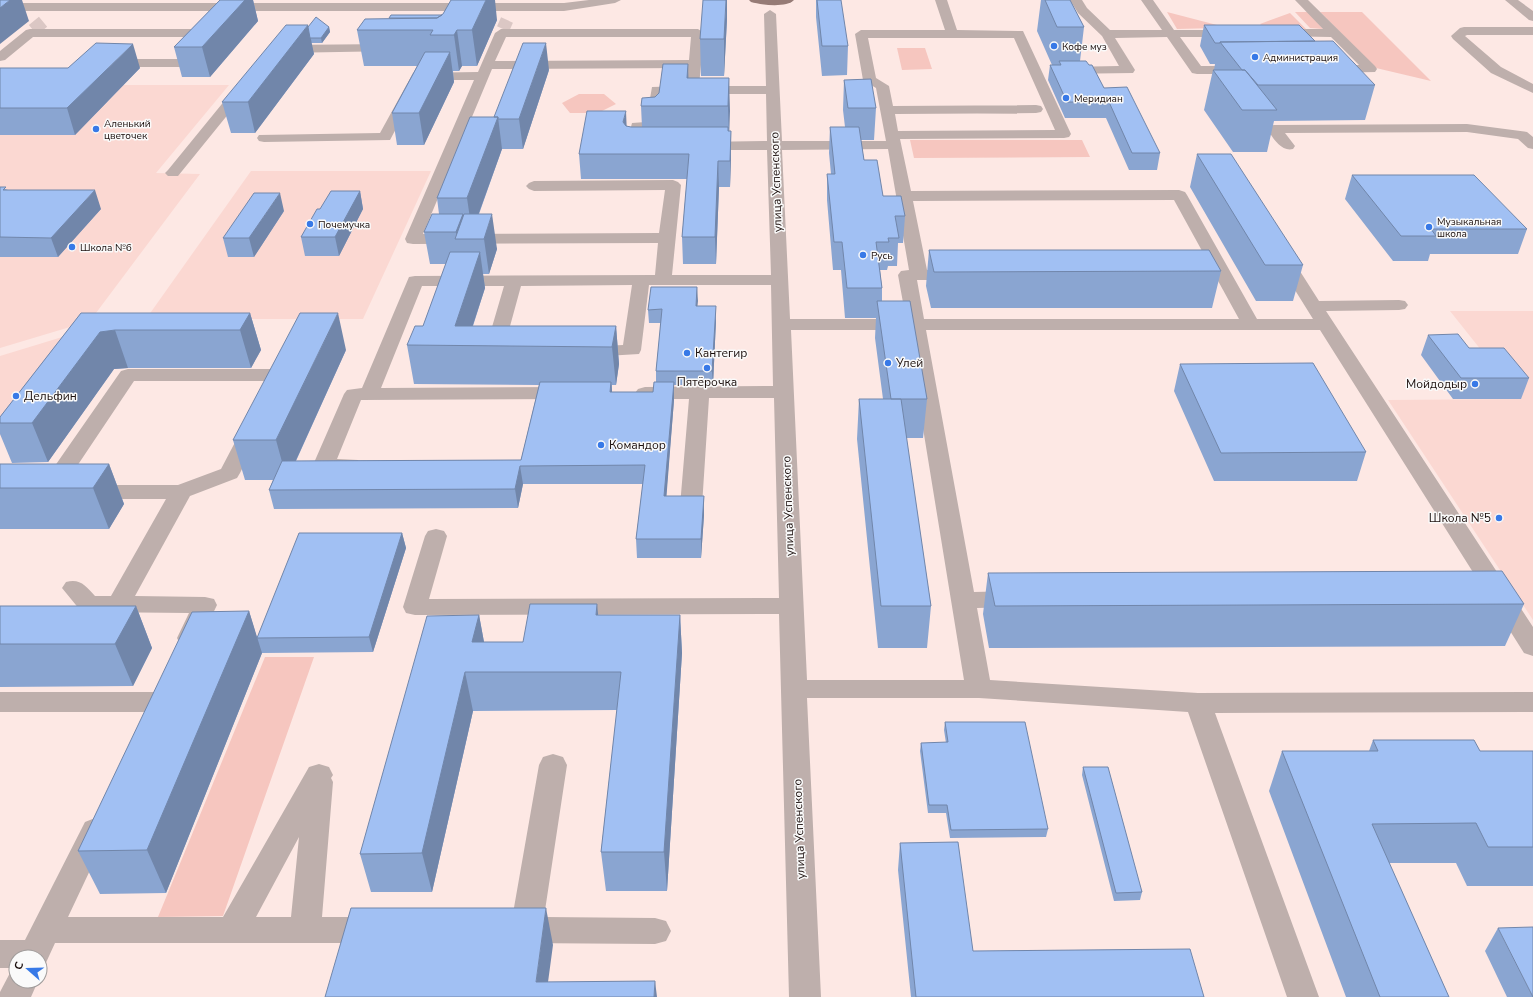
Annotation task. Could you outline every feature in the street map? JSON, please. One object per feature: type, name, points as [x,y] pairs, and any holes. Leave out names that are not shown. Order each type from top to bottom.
[{"type":"main road","points":[[755,0],[770,2],[788,0]]},
{"type":"street","points":[[2,8],[308,7],[460,12],[513,7],[564,7],[615,0]]},
{"type":"street","points":[[755,0],[770,14],[788,0]]},
{"type":"street","points":[[941,0],[952,34]]},
{"type":"street","points":[[1036,71],[1128,70],[1107,34],[1082,10],[1076,0]]},
{"type":"street","points":[[1147,0],[1197,70],[1252,70]]},
{"type":"street","points":[[1301,0],[1370,69],[1315,70]]},
{"type":"street","points":[[1511,0],[1533,17]]},
{"type":"street","points":[[49,18],[62,7]]},
{"type":"street","points":[[296,22],[308,7]]},
{"type":"street","points":[[513,7],[413,239],[668,238]]},
{"type":"street","name":"улица Успенского","points":[[770,14],[805,997]]},
{"type":"street","points":[[504,27],[698,33],[692,90]]},
{"type":"street","points":[[1533,31],[1464,30],[1457,36],[1496,70],[1533,89]]},
{"type":"street","points":[[0,57],[32,32],[214,33],[186,63],[116,63]]},
{"type":"street","points":[[1107,34],[1240,33]]},
{"type":"street","points":[[1264,33],[1334,33]]},
{"type":"street","points":[[688,146],[775,145],[893,140],[1064,134],[1019,34],[861,34],[870,80],[882,86],[887,110],[893,140],[904,196],[919,275]]},
{"type":"street","points":[[283,38],[272,52],[401,48]]},
{"type":"street","points":[[264,138],[385,137],[418,76],[485,70],[695,64]]},
{"type":"street","points":[[173,173],[250,78]]},
{"type":"street","points":[[657,146],[633,146],[637,126],[652,126],[657,90],[773,90]]},
{"type":"street","points":[[887,110],[1036,109]]},
{"type":"street","points":[[1288,146],[1274,129],[1467,128],[1528,135],[1533,145]]},
{"type":"street","points":[[534,186],[673,185],[663,280]]},
{"type":"street","points":[[904,196],[1179,195],[1251,324]]},
{"type":"street","points":[[1274,243],[1533,647]]},
{"type":"street","points":[[975,274],[907,275],[978,689]]},
{"type":"street","points":[[1167,274],[1223,274]]},
{"type":"street","points":[[571,351],[632,350],[641,280]]},
{"type":"street","points":[[369,394],[415,281],[780,280]]},
{"type":"street","points":[[514,281],[494,351],[517,351]]},
{"type":"street","points":[[1314,306],[1398,305]]},
{"type":"street","points":[[781,325],[1326,324]]},
{"type":"street","points":[[119,604],[181,492],[229,473],[280,375],[128,375],[48,492],[181,492]]},
{"type":"street","points":[[623,393],[784,392]]},
{"type":"street","points":[[371,465],[324,465],[354,394],[584,393]]},
{"type":"street","points":[[691,506],[699,393]]},
{"type":"street","points":[[436,536],[415,607],[791,606]]},
{"type":"street","points":[[74,588],[89,604],[205,605],[144,730]]},
{"type":"street","points":[[1477,595],[1501,595]]},
{"type":"street","points":[[963,600],[1034,599]]},
{"type":"street","points":[[0,702],[168,681]]},
{"type":"street","points":[[794,689],[978,689],[1198,703],[1533,702]]},
{"type":"street","points":[[1198,703],[1303,997]]},
{"type":"street","points":[[526,930],[553,765]]},
{"type":"street","points":[[232,930],[319,775],[305,930]]},
{"type":"street","points":[[37,949],[106,808]]},
{"type":"street","points":[[48,953],[232,930],[399,930]]},
{"type":"street","points":[[494,930],[655,930]]},
{"type":"shaded area","points":[[1167,12],[1217,25],[1216,28],[1177,29]]},
{"type":"shaded area","points":[[1295,12],[1308,12],[1323,29],[1310,28]]},
{"type":"shaded area","points":[[1320,12],[1362,12],[1431,81],[1376,68]]},
{"type":"shaded area","points":[[1290,13],[1306,29],[1265,29],[1260,24]]},
{"type":"shaded area","points":[[897,48],[925,48],[932,69],[902,70]]},
{"type":"shaded area","points":[[0,85],[229,85],[156,173],[200,174],[90,321],[0,348]]},
{"type":"shaded area","points":[[579,94],[604,94],[616,104],[598,113],[570,113],[562,103]]},
{"type":"shaded area","points":[[910,140],[1082,140],[1090,157],[914,158]]},
{"type":"shaded area","name":"Почемучка","points":[[251,171],[431,171],[363,319],[146,319]]},
{"type":"shaded area","name":"Школа №5","points":[[1450,311],[1533,311],[1533,620],[1388,400],[1520,399]]},
{"type":"shaded area","name":"Дельфин","points":[[82,331],[0,436],[0,356]]},
{"type":"shaded area","points":[[265,657],[314,657],[223,916],[158,917]]},
{"type":"building","points":[[0,0],[10,0],[0,8]]},
{"type":"building","points":[[220,0],[245,0],[202,47],[174,47]]},
{"type":"building","points":[[451,0],[486,0],[472,30],[457,30],[454,35],[430,35],[433,30],[357,30],[365,19],[437,18],[443,14]]},
{"type":"building","points":[[703,0],[726,0],[724,39],[700,39]]},
{"type":"building","points":[[817,0],[841,0],[848,46],[822,46]]},
{"type":"building","points":[[1045,0],[1070,0],[1084,27],[1057,27]]},
{"type":"building","points":[[391,15],[442,15],[437,18],[389,18]]},
{"type":"building","points":[[316,17],[329,27],[321,38],[310,38],[308,27]]},
{"type":"building","points":[[286,25],[308,25],[248,102],[222,102]]},
{"type":"building","points":[[1204,25],[1299,25],[1315,41],[1215,43]]},
{"type":"building","points":[[1333,41],[1375,85],[1258,85],[1245,70],[1242,70],[1220,42]]},
{"type":"building","points":[[96,43],[133,44],[67,108],[0,108],[0,68],[68,68]]},
{"type":"building","points":[[523,43],[546,43],[519,119],[498,119],[498,117],[494,117]]},
{"type":"building","points":[[425,52],[450,52],[419,113],[392,113]]},
{"type":"building","points":[[1059,61],[1086,61],[1089,65],[1092,65],[1104,88],[1127,87],[1160,153],[1132,153],[1109,102],[1067,102],[1050,65],[1061,65]]},
{"type":"building","points":[[663,64],[688,64],[687,78],[729,78],[728,106],[641,106],[642,98],[655,97],[659,93]]},
{"type":"building","points":[[1213,70],[1245,70],[1277,110],[1242,110]]},
{"type":"building","points":[[871,79],[876,108],[848,108],[844,80]]},
{"type":"building","points":[[587,111],[626,111],[623,122],[626,126],[631,127],[728,127],[728,131],[731,131],[730,161],[718,161],[715,237],[682,237],[689,154],[579,154]]},
{"type":"building","points":[[470,117],[498,117],[467,198],[437,198]]},
{"type":"building","points":[[830,127],[859,127],[864,160],[877,160],[883,196],[901,196],[905,216],[895,216],[899,238],[888,238],[889,242],[876,242],[882,288],[847,288],[842,242],[834,242],[827,174],[835,174]]},
{"type":"building","points":[[1197,154],[1231,154],[1303,265],[1265,265]]},
{"type":"building","points":[[1352,175],[1474,175],[1527,229],[1431,229],[1436,236],[1401,236]]},
{"type":"building","points":[[0,187],[6,187],[3,190],[95,190],[51,238],[0,237]]},
{"type":"building","points":[[331,191],[360,191],[335,237],[301,237],[317,209],[320,209]]},
{"type":"building","points":[[254,193],[280,193],[249,238],[223,238]]},
{"type":"building","points":[[432,214],[463,214],[456,232],[424,232]]},
{"type":"building","points":[[464,214],[492,214],[484,239],[455,239]]},
{"type":"building","points":[[929,250],[1209,250],[1221,271],[934,272]]},
{"type":"building","points":[[450,252],[480,252],[455,326],[616,326],[612,347],[407,345],[415,326],[423,326]]},
{"type":"building","name":"Кантегир","points":[[651,287],[697,287],[696,306],[716,306],[712,371],[656,371],[662,309],[648,310]]},
{"type":"building","points":[[877,301],[910,301],[927,399],[891,399]]},
{"type":"building","points":[[81,313],[250,313],[240,330],[115,330],[100,332],[32,423],[0,423],[0,417]]},
{"type":"building","points":[[300,313],[338,313],[276,440],[233,440]]},
{"type":"building","points":[[1458,334],[1469,348],[1504,348],[1529,378],[1461,378],[1428,335]]},
{"type":"building","points":[[1313,363],[1366,452],[1221,453],[1180,364]]},
{"type":"building","points":[[540,382],[611,382],[610,392],[653,392],[654,382],[674,382],[664,496],[704,496],[701,539],[636,539],[645,465],[520,466],[515,489],[269,490],[282,461],[521,460]]},
{"type":"building","points":[[859,399],[901,399],[931,606],[881,606]]},
{"type":"building","points":[[0,464],[109,464],[93,488],[0,488]]},
{"type":"building","points":[[299,533],[402,533],[369,637],[257,638]]},
{"type":"building","points":[[1502,571],[1524,604],[995,606],[988,573]]},
{"type":"building","points":[[530,604],[597,604],[596,615],[680,615],[664,852],[601,852],[621,672],[465,672],[422,853],[360,854],[427,616],[479,615],[472,642],[523,642]]},
{"type":"building","points":[[0,606],[136,606],[115,644],[0,644]]},
{"type":"building","points":[[249,611],[147,850],[78,851],[192,612]]},
{"type":"building","points":[[945,722],[1025,722],[1048,829],[951,830],[947,805],[929,805],[921,743],[948,742]]},
{"type":"building","points":[[1373,740],[1474,740],[1480,751],[1533,751],[1533,847],[1488,847],[1476,823],[1372,824],[1449,997],[1380,997],[1282,751],[1378,751]]},
{"type":"building","points":[[1083,767],[1108,767],[1142,892],[1116,893]]},
{"type":"building","points":[[958,842],[973,951],[1190,949],[1204,997],[916,997],[900,843]]},
{"type":"building","points":[[351,908],[546,908],[536,982],[655,981],[654,997],[325,997]]},
{"type":"building","points":[[1533,927],[1533,997],[1498,928]]},
{"type":"tunnel","points":[[503,29],[507,20]]},
{"type":"tunnel","points":[[33,30],[44,21]]},
{"type":"place","name":"Кофе муз","points":[[1054,46]]},
{"type":"place","name":"Администрация","points":[[1255,57]]},
{"type":"place","name":"Меридиан","points":[[1066,98]]},
{"type":"place","name":"Аленький цветочек","points":[[96,129]]},
{"type":"place","name":"Почемучка","points":[[310,224]]},
{"type":"place","name":"Музыкальная школа","points":[[1429,227]]},
{"type":"place","name":"Школа №6","points":[[72,247]]},
{"type":"place","name":"Русь","points":[[863,255]]},
{"type":"place","name":"Кантегир","points":[[687,353]]},
{"type":"place","name":"Улей","points":[[888,363]]},
{"type":"place","name":"Пятёрочка","points":[[707,368]]},
{"type":"place","name":"Мойдодыр","points":[[1475,384]]},
{"type":"place","name":"Дельфин","points":[[16,396]]},
{"type":"place","name":"Командор","points":[[601,445]]},
{"type":"place","name":"Школа №5","points":[[1499,518]]}]
